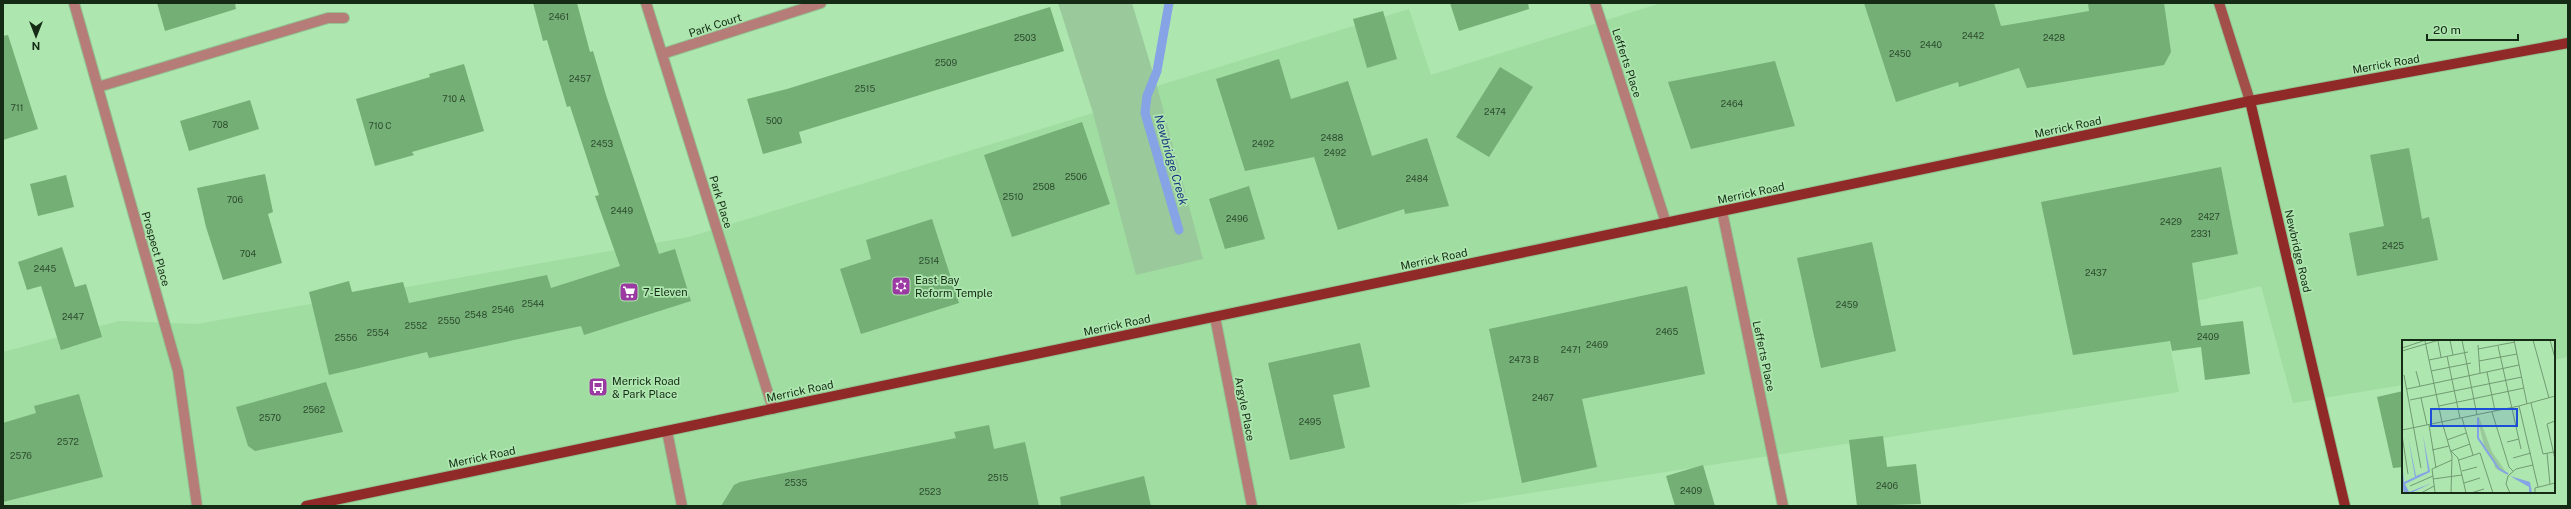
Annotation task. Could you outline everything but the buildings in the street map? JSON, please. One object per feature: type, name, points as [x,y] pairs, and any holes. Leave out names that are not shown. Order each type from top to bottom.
[{"type":"main road","name":"Merrick Road","points":[[306,506],[2250,101],[2568,43]]},
{"type":"main road","name":"Newbridge Road","points":[[2250,101],[2345,506]]},
{"type":"street","name":"Prospect Place","points":[[74,3],[178,371],[197,506]]},
{"type":"street","name":"Park Place","points":[[646,3],[773,409]]},
{"type":"street","name":"Park Court","points":[[662,54],[821,3]]},
{"type":"street","name":"Lefferts Place","points":[[1595,3],[1666,223]]},
{"type":"street","name":"Newbridge Road","points":[[2219,3],[2250,101]]},
{"type":"street","points":[[98,87],[328,18],[344,18]]},
{"type":"street","name":"Lefferts Place","points":[[1722,211],[1783,506]]},
{"type":"street","name":"Argyle Place","points":[[1215,317],[1252,506]]},
{"type":"street","points":[[667,431],[682,506]]},
{"type":"shaded area","points":[[1058,3],[1132,3],[1157,86],[1203,259],[1136,275],[1093,113]]},
{"type":"shaded area","points":[[1661,3],[2568,3],[2568,357],[2555,360],[2555,340],[2402,340],[2402,385],[2293,403],[2261,286],[2163,309],[2179,392],[1447,506],[3,506],[3,352],[119,321],[197,324],[689,237],[1093,113],[1157,86],[1409,9],[1431,75]]},
{"type":"waterway","name":"Newbridge Creek","points":[[1169,3],[1157,71],[1147,96],[1145,113],[1179,230]]},
{"type":"place","name":"East Bay Reform Temple","points":[[901,286]]},
{"type":"place","name":"7-Eleven","points":[[629,292]]},
{"type":"place","name":"Merrick Road & Park Place","points":[[598,387]]}]
